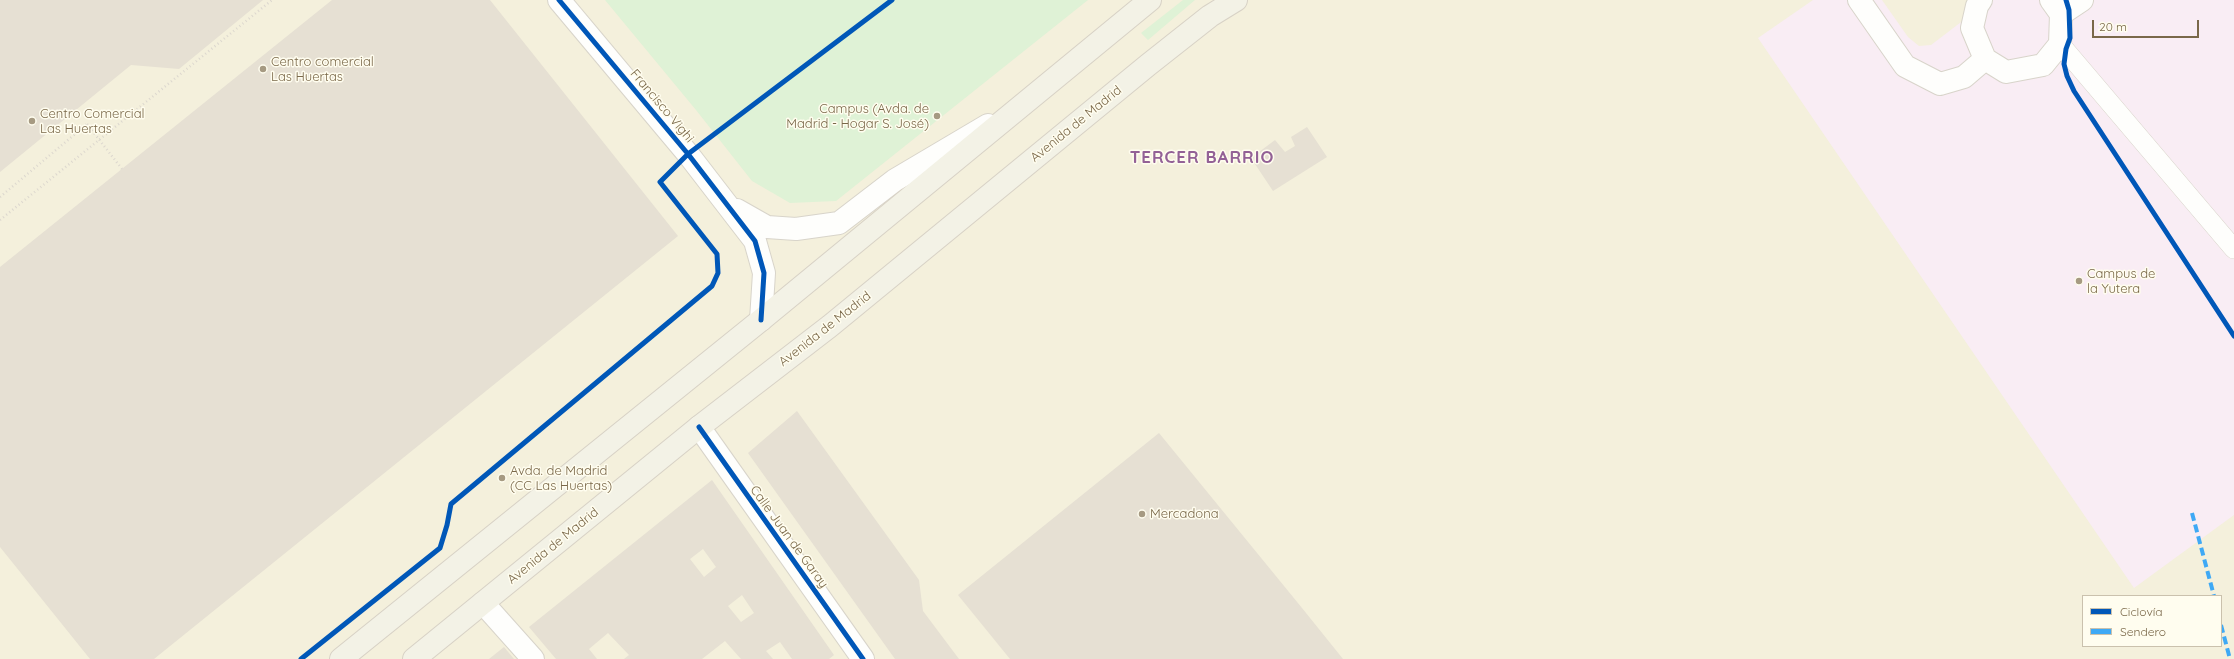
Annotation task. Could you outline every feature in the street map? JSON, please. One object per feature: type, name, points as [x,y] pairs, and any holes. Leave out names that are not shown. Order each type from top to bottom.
[{"type":"main road","points":[[341,659],[761,320],[1150,0]]},
{"type":"main road","name":"Avenida de Madrid","points":[[414,659],[699,427],[830,326],[1148,65],[1210,16],[1236,0]]},
{"type":"street","name":"Francisco Vighi","points":[[559,0],[730,207],[755,241],[764,273],[761,320]]},
{"type":"street","points":[[1859,0],[1905,66],[1940,84],[1964,76],[1985,59]]},
{"type":"street","points":[[1982,0],[1977,6],[1972,28],[1985,59],[2006,72],[2043,65],[2060,44],[2056,7],[2082,0]]},
{"type":"street","name":"Francisco Vighi","points":[[730,207],[767,227],[796,229],[839,223],[895,180],[1020,106]]},
{"type":"street","name":"Calle Juan de Garay","points":[[699,427],[860,658]]},
{"type":"street","points":[[483,603],[533,659]]},
{"type":"lane","points":[[2060,44],[2234,250]]},
{"type":"path","points":[[0,220],[272,0]]},
{"type":"path","points":[[0,198],[87,124],[122,169]]},
{"type":"shaded area","points":[[0,0],[2234,0],[2234,659],[0,659]]},
{"type":"shaded area","name":"Campus de la Yutera","points":[[1813,0],[1882,0],[1908,37],[1919,46],[1931,45],[1990,0],[2234,0],[2234,515],[2134,588],[1758,38]]},
{"type":"green space","points":[[605,0],[1088,0],[836,201],[790,203],[752,181],[696,110]]},
{"type":"green space","points":[[1183,0],[1195,0],[1148,40],[1141,33]]},
{"type":"building","name":"Centro Comercial Las Huertas","points":[[0,0],[263,0],[179,69],[131,65],[0,172]]},
{"type":"building","points":[[332,0],[490,0],[678,236],[154,659],[90,659],[0,547],[0,267]]},
{"type":"building","points":[[1307,127],[1327,157],[1273,191],[1251,158],[1275,140],[1285,152],[1295,146],[1291,137]]},
{"type":"building","points":[[797,411],[919,580],[923,611],[959,659],[895,659],[748,453]]},
{"type":"building","name":"Mercadona","points":[[1159,433],[1343,659],[1010,659],[958,595]]},
{"type":"building","points":[[712,480],[834,655],[829,659],[792,659],[780,642],[766,651],[773,659],[741,659],[725,641],[702,659],[624,659],[629,655],[608,633],[589,649],[597,659],[556,659],[529,627]],"holes":[[[703,549],[716,567],[704,577],[690,559]],[[742,595],[754,613],[741,622],[728,606]]]},
{"type":"building","points":[[504,647],[514,659],[489,659]]},
{"type":"marked path","points":[[2192,513],[2214,595]]},
{"type":"marked path","points":[[2222,629],[2230,659]]},
{"type":"cycle path","points":[[559,0],[688,154],[755,241],[764,273],[761,320]]},
{"type":"cycle path","points":[[301,659],[440,548],[447,525],[451,504],[712,286],[718,273],[717,254],[660,182],[688,154],[892,0]]},
{"type":"cycle path","points":[[2066,0],[2069,10],[2070,38],[2066,49],[2064,64],[2067,76],[2074,91],[2234,336]]},
{"type":"cycle path","points":[[699,427],[863,659]]},
{"type":"place","name":"Centro comercial Las Huertas","points":[[263,69]]},
{"type":"place","name":"Campus (Avda. de Madrid - Hogar S. José)","points":[[937,116]]},
{"type":"place","name":"Centro Comercial Las Huertas","points":[[32,121]]},
{"type":"place","name":"Campus de la Yutera","points":[[2079,281]]},
{"type":"place","name":"Avda. de Madrid (CC Las Huertas)","points":[[502,478]]},
{"type":"place","name":"Mercadona","points":[[1142,514]]},
{"type":"district","name":"TERCER BARRIO","points":[[1202,158]]}]
